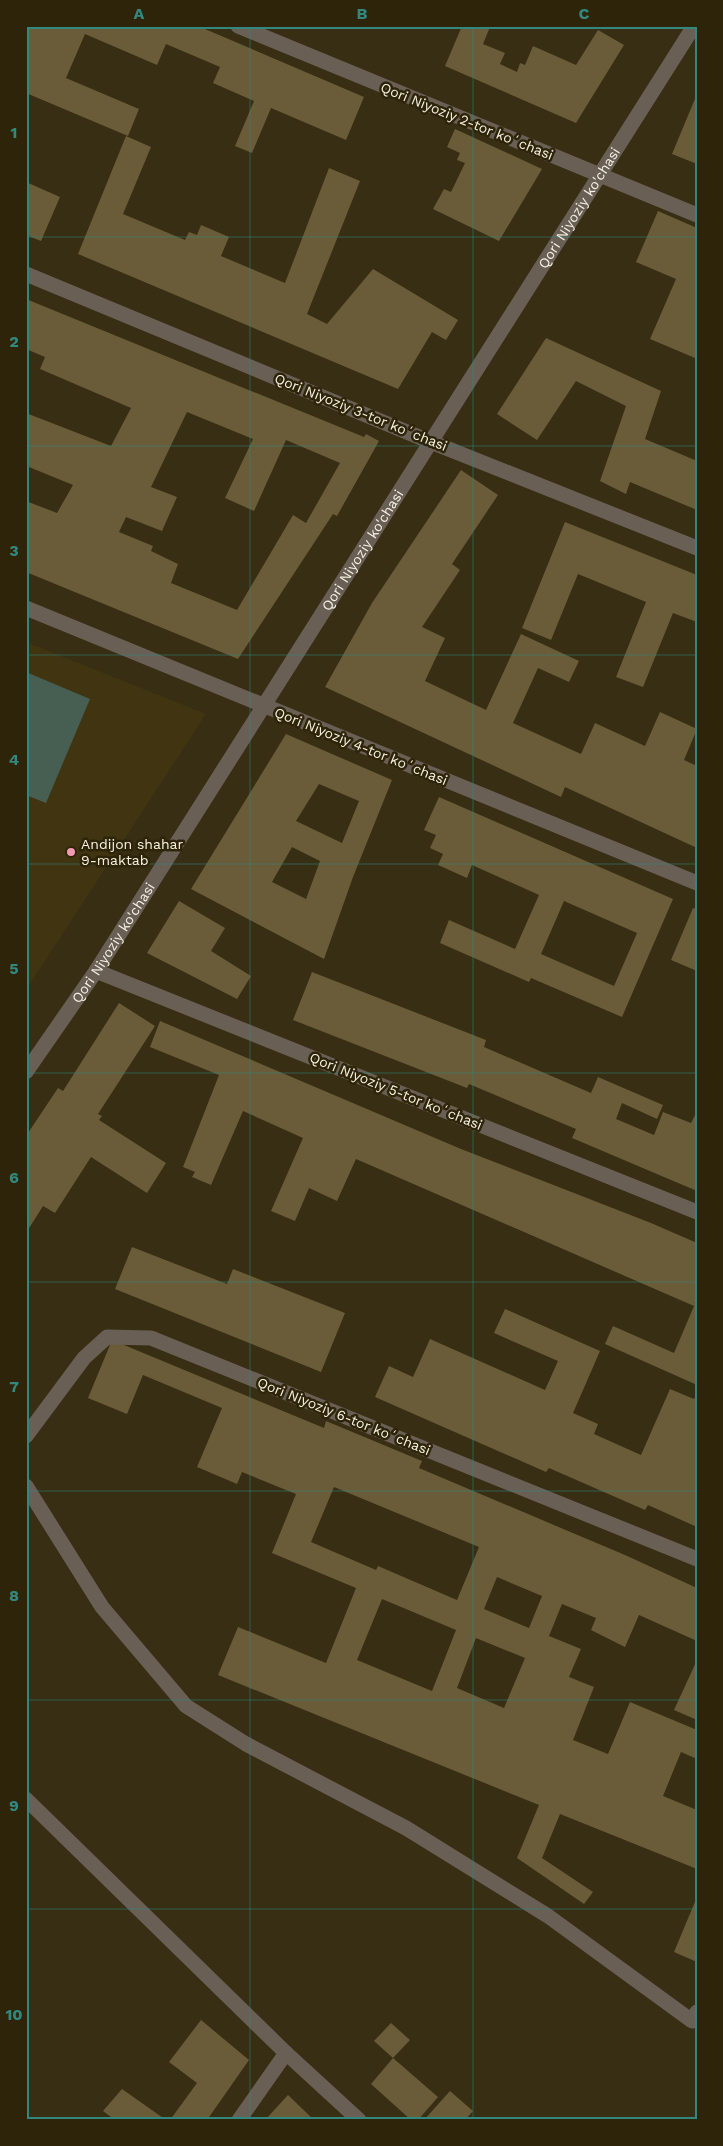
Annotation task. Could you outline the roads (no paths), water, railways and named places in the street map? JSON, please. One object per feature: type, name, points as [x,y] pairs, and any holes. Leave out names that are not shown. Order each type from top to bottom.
[{"type":"street","name":"Qori Niyoziy 2-tor koʻchasi","points":[[238,26],[697,215]]},
{"type":"street","name":"Qori Niyoziy ko'chasi","points":[[26,1072],[96,971],[694,26]]},
{"type":"street","name":"Qori Niyoziy 3-tor koʻchasi","points":[[26,274],[431,442],[697,548]]},
{"type":"street","name":"Qori Niyoziy 4-tor koʻchasi","points":[[26,608],[697,882]]},
{"type":"street","name":"Qori Niyoziy 5-tor koʻchasi","points":[[96,971],[697,1212]]},
{"type":"street","name":"Qori Niyoziy 6-tor koʻchasi","points":[[26,1436],[84,1358],[107,1337],[151,1338],[697,1559]]},
{"type":"street","points":[[26,1486],[102,1606],[186,1706],[246,1744],[406,1828],[523,1901],[695,2020]]},
{"type":"street","points":[[26,1799],[286,2053],[358,2120]]},
{"type":"street","points":[[238,2120],[286,2053]]},
{"type":"place","name":"Andijon shahar 9-maktab","points":[[71,852]]}]
